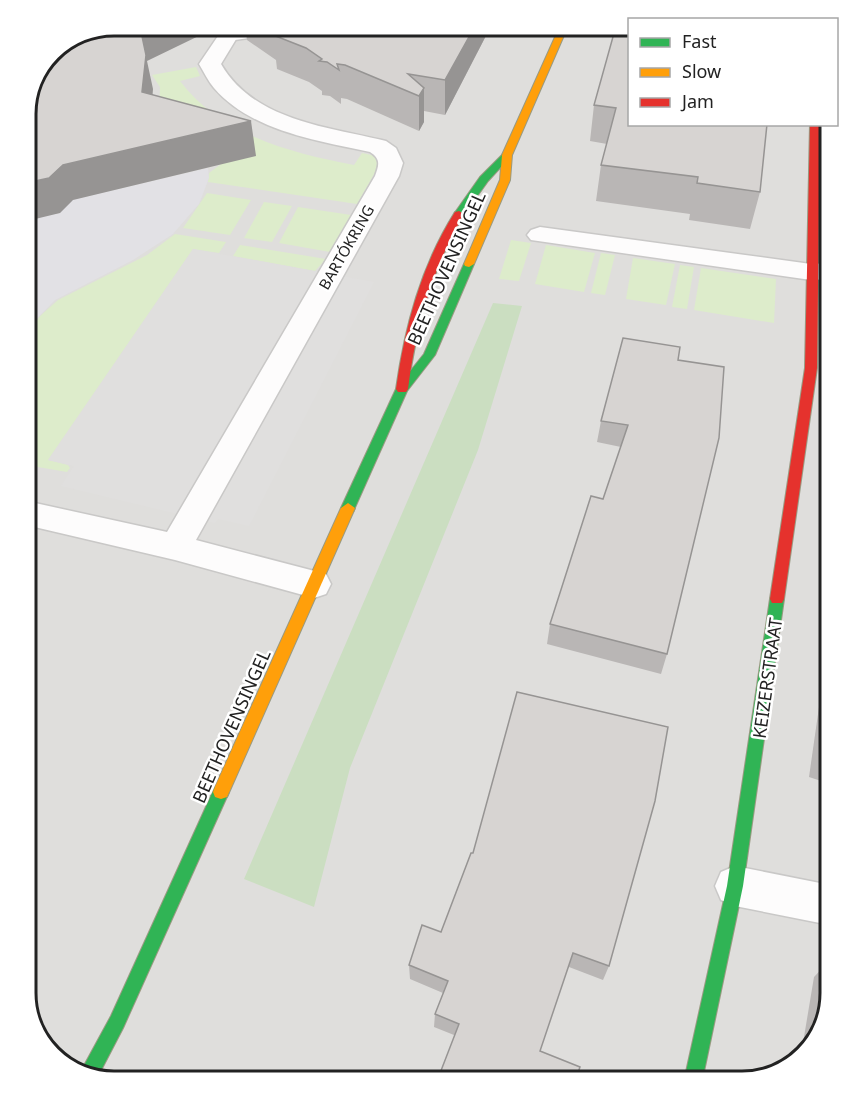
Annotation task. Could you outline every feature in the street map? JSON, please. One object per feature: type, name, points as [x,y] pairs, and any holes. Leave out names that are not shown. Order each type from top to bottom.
[{"type":"street","name":"BARTÓKRING","points":[[175,547],[387,176],[391,163],[388,153],[378,146],[304,130],[282,122],[230,90],[210,64],[223,36]]},
{"type":"street","name":"BEETHOVENSINGEL","points":[[92,1068],[117,1022],[402,389],[429,355],[505,180],[507,155],[560,36]]},
{"type":"street","name":"KEIZERSTRAAT","points":[[815,126],[820,246]]},
{"type":"street","name":"BEETHOVENSINGEL","points":[[402,389],[405,351],[428,270],[452,224],[484,177],[507,155]]},
{"type":"street","points":[[540,235],[820,271]]},
{"type":"street","name":"KEIZERSTRAAT","points":[[695,1071],[735,886],[811,368],[820,281]]},
{"type":"street","points":[[36,515],[175,547],[314,584]]},
{"type":"street","points":[[735,886],[820,903]]},
{"type":"shaded area","points":[[114,36],[628,36],[628,126],[820,126],[820,993],[812,1027],[801,1044],[785,1058],[767,1067],[742,1071],[114,1071],[89,1067],[80,1063],[63,1052],[49,1036],[40,1018],[36,993],[36,109],[44,80],[52,67],[63,55],[84,42]]},
{"type":"shaded area","points":[[208,168],[209,178],[199,204],[173,234],[133,260],[55,300],[36,320],[36,221],[45,214],[58,214],[66,202]]},
{"type":"shaded area","points":[[193,249],[374,282],[249,526],[218,519],[215,523],[61,486],[74,466],[48,460]]},
{"type":"green space","points":[[196,67],[200,76],[180,81],[215,115],[258,139],[306,154],[354,165],[362,153],[376,156],[380,164],[357,204],[208,182],[209,173],[225,161],[159,114],[160,87],[152,75]]},
{"type":"green space","points":[[207,193],[251,200],[230,235],[183,228]]},
{"type":"green space","points":[[264,202],[292,206],[272,242],[244,238]]},
{"type":"green space","points":[[298,207],[351,215],[330,252],[279,243]]},
{"type":"green space","points":[[175,234],[226,242],[219,253],[193,249],[48,460],[68,465],[70,468],[67,472],[36,467],[36,321],[58,300],[147,255]]},
{"type":"green space","points":[[511,240],[531,243],[519,281],[499,279]]},
{"type":"green space","points":[[240,245],[326,259],[315,271],[233,256]]},
{"type":"green space","points":[[546,245],[595,253],[584,292],[535,284]]},
{"type":"green space","points":[[601,253],[615,255],[605,295],[591,293]]},
{"type":"green space","points":[[633,258],[675,264],[666,305],[626,299]]},
{"type":"green space","points":[[680,265],[694,267],[687,309],[672,307]]},
{"type":"green space","points":[[701,268],[776,279],[774,323],[694,310]]},
{"type":"green space","points":[[493,303],[522,306],[478,450],[350,768],[314,907],[244,879]]},
{"type":"building","points":[[114,36],[142,36],[146,55],[142,92],[251,121],[63,165],[49,178],[36,181],[36,109],[39,94],[52,67],[63,55],[84,42]]},
{"type":"building","points":[[276,36],[469,36],[445,80],[408,74],[424,88],[419,96],[345,65],[337,64],[339,70],[327,62],[319,61],[322,59],[306,48]]},
{"type":"building","points":[[613,36],[628,36],[628,126],[767,126],[760,192],[697,183],[698,177],[601,165],[616,108],[594,105]]},
{"type":"building","points":[[623,338],[680,347],[678,360],[724,367],[719,438],[667,654],[550,624],[591,496],[603,499],[628,425],[601,421]]},
{"type":"building","points":[[517,692],[668,727],[655,801],[609,966],[573,953],[540,1051],[580,1067],[579,1071],[441,1071],[459,1024],[435,1014],[448,981],[409,965],[422,925],[441,932],[471,853],[473,853]]},
{"type":"traffic: fast","points":[[459,214],[484,179],[507,155]]},
{"type":"traffic: fast","points":[[348,508],[402,389],[429,355],[469,264]]},
{"type":"traffic: fast","points":[[695,1071],[735,886],[777,599]]},
{"type":"traffic: fast","points":[[92,1068],[117,1022],[221,792]]},
{"type":"traffic: slow","points":[[469,264],[505,180],[507,155],[560,36]]},
{"type":"traffic: slow","points":[[221,792],[348,508]]},
{"type":"traffic: jam","points":[[777,599],[811,368],[815,126]]},
{"type":"traffic: jam","points":[[402,389],[409,343],[420,298],[437,255],[459,214]]}]
